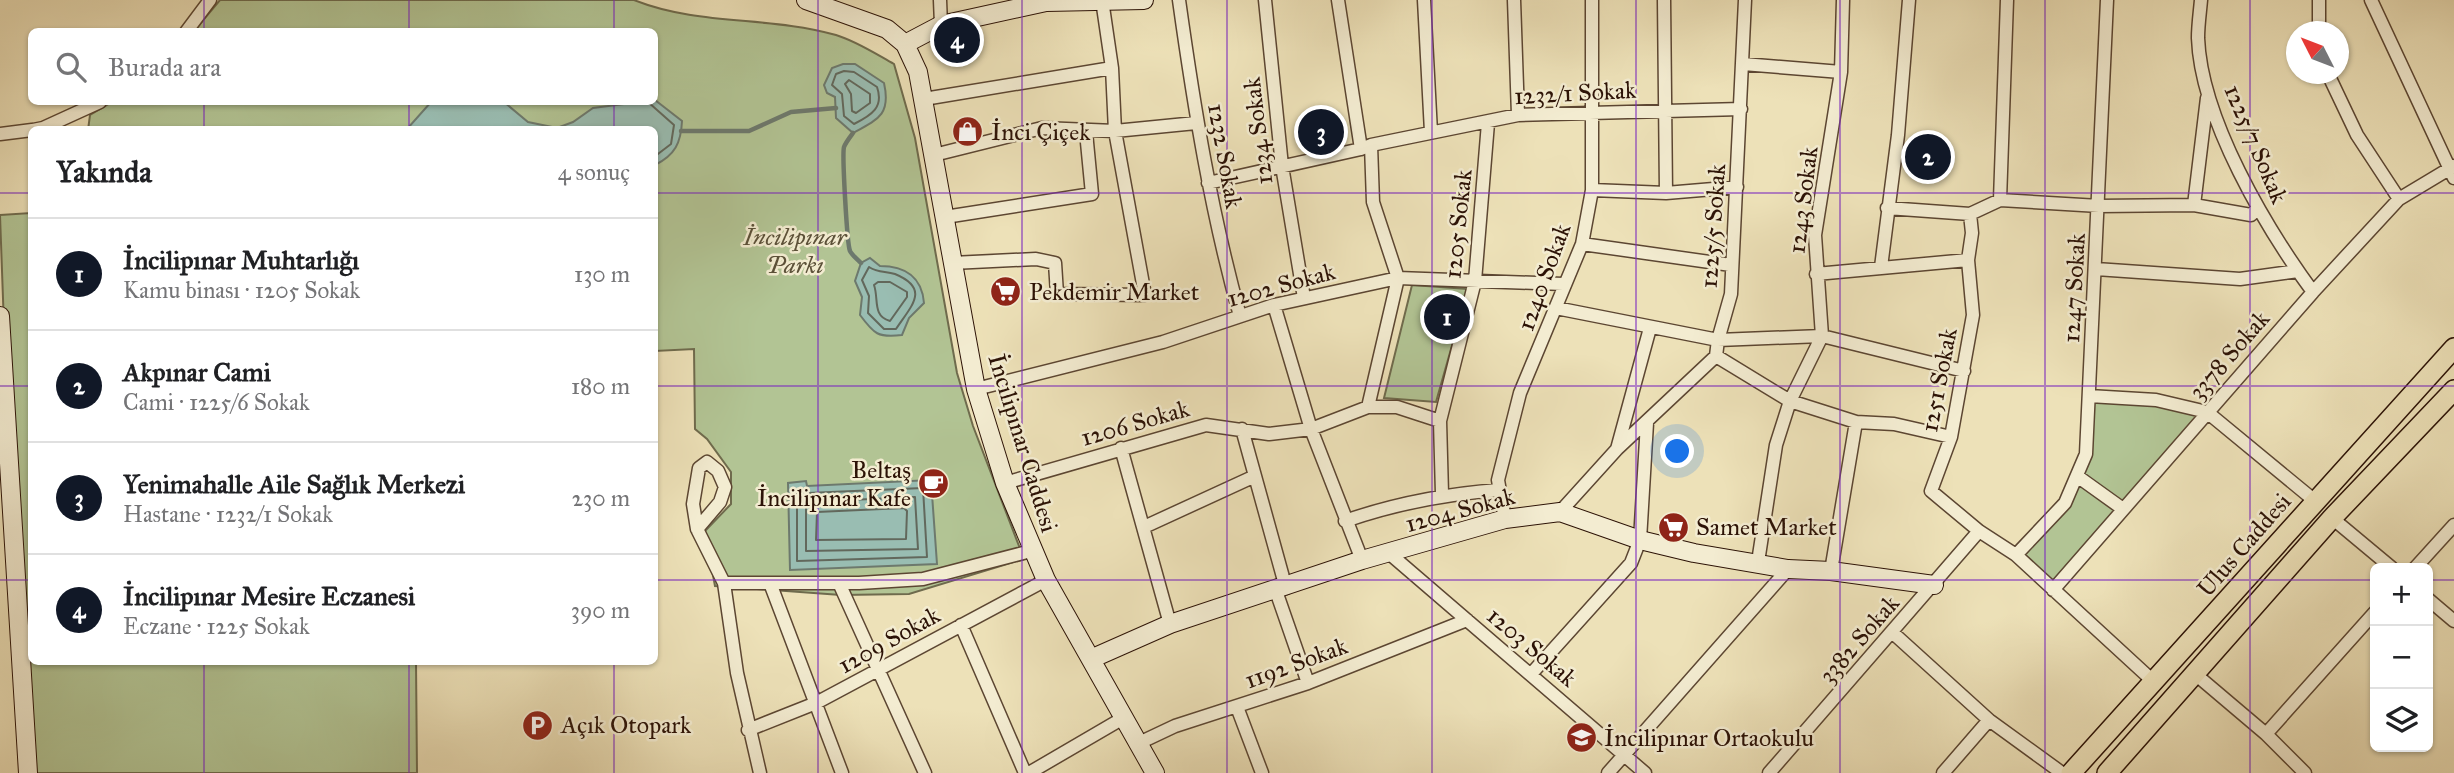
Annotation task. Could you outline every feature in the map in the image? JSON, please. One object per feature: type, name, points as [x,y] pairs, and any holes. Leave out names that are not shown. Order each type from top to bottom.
[{"type":"main road","points":[[806,0],[887,29],[905,44],[941,25],[1046,1],[1144,0]]},
{"type":"main road","name":"İncilipınar Caddesi","points":[[905,44],[918,72],[924,99],[976,389],[1005,483],[1031,551],[1093,658],[1154,773]]},
{"type":"main road","points":[[0,316],[26,773]]},
{"type":"main road","name":"Ulus Caddesi","points":[[2071,773],[2454,348]]},
{"type":"main road","name":"Ulus Caddesi","points":[[2107,773],[2332,518],[2454,390]]},
{"type":"main road","name":"1204 Sokak","points":[[1093,658],[1170,624],[1362,560],[1504,519],[1560,512],[1640,540],[1694,553],[1788,569],[1831,571],[1934,586]]},
{"type":"street","points":[[189,28],[210,0]]},
{"type":"street","points":[[940,0],[941,25]]},
{"type":"street","name":"1232 Sokak","points":[[1179,0],[1196,123],[1217,235],[1240,316]]},
{"type":"street","name":"1234 Sokak","points":[[1265,0],[1282,166],[1304,298]]},
{"type":"street","points":[[1338,0],[1366,147],[1373,202],[1398,278],[1368,407]]},
{"type":"street","points":[[1424,0],[1431,131]]},
{"type":"street","points":[[1514,0],[1518,115]]},
{"type":"street","name":"1240 Sokak","points":[[1504,519],[1499,490],[1521,393],[1563,284],[1582,244],[1592,190],[1591,0]]},
{"type":"street","points":[[1664,0],[1666,193]]},
{"type":"street","name":"1225/5 Sokak","points":[[1716,356],[1731,294],[1745,0]]},
{"type":"street","name":"1243 Sokak","points":[[1822,336],[1815,235],[1841,72],[1843,0]]},
{"type":"street","points":[[1881,267],[1898,135],[1909,0]]},
{"type":"street","points":[[2000,200],[2007,0]]},
{"type":"street","name":"1247 Sokak","points":[[2016,555],[2065,503],[2086,454],[2107,0]]},
{"type":"street","name":"1225/7 Sokak","points":[[2200,0],[2198,39],[2212,107],[2258,208],[2313,292]]},
{"type":"street","points":[[2319,0],[2319,21]]},
{"type":"street","points":[[2371,0],[2452,172]]},
{"type":"street","points":[[952,263],[1036,259],[1055,263],[1057,294],[1145,295],[1115,131],[1112,68],[1102,1]]},
{"type":"street","points":[[1743,64],[1841,72]]},
{"type":"street","points":[[924,99],[1112,68]]},
{"type":"street","points":[[2333,84],[2357,135],[2399,199]]},
{"type":"street","points":[[2194,205],[2208,90]]},
{"type":"street","points":[[47,126],[93,105]]},
{"type":"street","name":"1232/1 Sokak","points":[[1208,183],[1431,131],[1518,115],[1741,109]]},
{"type":"street","name":"1205 Sokak","points":[[1443,494],[1440,421],[1475,281],[1488,122]]},
{"type":"street","points":[[934,155],[1042,128],[1086,132],[1196,123]]},
{"type":"street","points":[[0,134],[28,130]]},
{"type":"street","points":[[945,217],[1092,194],[1086,132]]},
{"type":"street","name":"3378 Sokak","points":[[2053,590],[2313,292],[2399,199],[2452,172]]},
{"type":"street","points":[[1592,190],[1666,193],[1737,187]]},
{"type":"street","points":[[1887,208],[1970,214],[2000,200],[2099,206],[2194,205],[2251,215],[2258,208]]},
{"type":"street","name":"1251 Sokak","points":[[1970,214],[1972,233],[1968,260],[1973,314],[1951,437],[1931,491],[1979,531],[2016,555],[2154,682]]},
{"type":"street","points":[[1582,244],[1731,265]]},
{"type":"street","points":[[1816,274],[1968,260]]},
{"type":"street","points":[[2096,269],[2240,279],[2298,271]]},
{"type":"street","name":"1202 Sokak","points":[[976,389],[1163,342],[1275,305],[1398,278],[1563,284]]},
{"type":"street","points":[[1275,305],[1311,429],[1362,560]]},
{"type":"street","points":[[1556,308],[1718,340],[1822,336],[1964,371]]},
{"type":"street","points":[[1617,449],[1650,328]]},
{"type":"street","points":[[1758,562],[1776,445],[1790,401],[1822,336]]},
{"type":"street","points":[[1560,512],[1617,449],[1647,424],[1716,356],[1790,401],[1856,422],[1894,424],[1951,437]]},
{"type":"street","points":[[2089,396],[2155,400],[2207,412],[2315,501]]},
{"type":"street","name":"1206 Sokak","points":[[1005,483],[1206,425],[1269,434],[1311,429],[1368,407],[1397,407],[1440,421]]},
{"type":"street","points":[[1831,571],[1856,422]]},
{"type":"street","points":[[1532,673],[1631,564],[1640,540],[1647,424]]},
{"type":"street","points":[[1242,429],[1281,589],[1308,683]]},
{"type":"street","points":[[1121,448],[1170,624]]},
{"type":"street","points":[[1144,527],[1255,476]]},
{"type":"street","points":[[2077,476],[2123,509]]},
{"type":"street","name":"1204 Sokak","points":[[1345,521],[1391,505],[1443,494],[1499,490]]},
{"type":"street","points":[[2332,518],[2386,563]]},
{"type":"street","points":[[2420,563],[2454,525]]},
{"type":"street","points":[[697,529],[724,583],[748,730],[760,773]]},
{"type":"street","name":"3382 Sokak","points":[[1769,773],[1979,531]]},
{"type":"street","points":[[724,583],[839,583],[923,579],[1031,551]]},
{"type":"street","name":"1203 Sokak","points":[[1390,554],[1532,673],[1645,773]]},
{"type":"street","points":[[1608,773],[1788,569]]},
{"type":"street","name":"1209 Sokak","points":[[748,730],[816,703],[881,671],[1046,580]]},
{"type":"street","points":[[770,583],[842,773]]},
{"type":"street","points":[[839,583],[925,773]]},
{"type":"street","points":[[2433,603],[2454,621]]},
{"type":"street","points":[[2266,734],[2370,618]]},
{"type":"street","name":"1192 Sokak","points":[[1139,743],[1175,726],[1308,683],[1467,620]]},
{"type":"street","points":[[961,625],[1027,773],[1125,718]]},
{"type":"street","points":[[1893,633],[1989,720],[2062,773]]},
{"type":"street","points":[[2194,673],[2266,734],[2305,773]]},
{"type":"street","points":[[1237,707],[1262,773]]},
{"type":"street","points":[[1942,773],[1989,720]]},
{"type":"green space","name":"İncilipınar Parkı","points":[[220,0],[634,0],[684,14],[786,25],[836,35],[894,64],[915,138],[957,373],[973,426],[1024,559],[909,594],[841,595],[715,586],[705,531],[731,504],[731,472],[707,439],[695,429],[694,349],[658,351],[658,126],[89,126],[90,115],[107,105],[658,105],[658,28],[197,28]]},
{"type":"green space","points":[[28,213],[28,665],[416,665],[417,773],[20,773],[0,215]]},
{"type":"green space","points":[[1412,285],[1468,289],[1436,402],[1384,398]]},
{"type":"green space","points":[[2089,396],[2207,412],[2053,590],[2016,555],[2065,503],[2086,454]]},
{"type":"water","points":[[855,64],[884,83],[886,93],[881,114],[853,133],[836,118],[835,97],[827,93],[824,85],[832,68]]},
{"type":"water","points":[[658,102],[682,121],[676,148],[658,163],[658,126],[562,126],[593,108],[658,105]]},
{"type":"water","points":[[428,105],[508,105],[528,122],[547,126],[410,126]]},
{"type":"water","points":[[870,258],[880,266],[904,271],[920,286],[924,303],[909,318],[902,335],[887,336],[877,333],[860,315],[862,297],[855,281],[861,263]]},
{"type":"water","points":[[931,480],[937,564],[790,570],[788,483],[806,481],[807,486]]},
{"type":"waterway","points":[[681,131],[749,131],[791,112],[836,108]]},
{"type":"waterway","points":[[853,133],[844,147],[845,199],[850,251],[861,263]]},
{"type":"place","name":"İncilipınar Mesire Eczanesi","points":[[957,40]]},
{"type":"place","name":"İnci Çiçek","points":[[968,132]]},
{"type":"place","name":"Yenimahalle Aile Sağlık Merkezi","points":[[1321,132]]},
{"type":"place","name":"Akpınar Cami","points":[[1928,157]]},
{"type":"place","name":"Pekdemir Market","points":[[1006,292]]},
{"type":"place","name":"İncilipınar Muhtarlığı","points":[[1447,317]]},
{"type":"place","name":"Beltaş İncilipınar Kafe","points":[[934,484]]},
{"type":"place","name":"Samet Market","points":[[1673,527]]},
{"type":"place","name":"Açık Otopark","points":[[538,725]]},
{"type":"place","name":"İncilipınar Ortaokulu","points":[[1581,738]]}]
